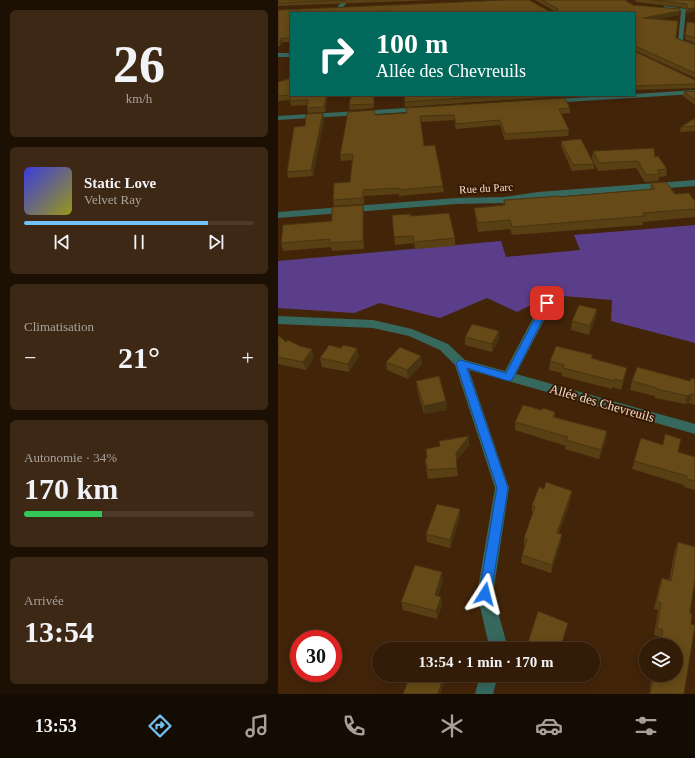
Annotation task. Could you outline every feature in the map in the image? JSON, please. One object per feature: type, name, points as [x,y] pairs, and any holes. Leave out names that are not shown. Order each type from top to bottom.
[{"type":"street","points":[[340,7],[347,0]]},
{"type":"street","points":[[332,8],[348,7]]},
{"type":"street","points":[[657,7],[684,10],[680,41],[695,46]]},
{"type":"street","points":[[278,55],[290,55]]},
{"type":"street","points":[[546,102],[695,92]]},
{"type":"street","points":[[278,118],[428,109]]},
{"type":"street","name":"Rue du Parc","points":[[278,215],[456,201],[504,200],[538,195],[695,183]]},
{"type":"street","points":[[508,377],[547,303]]},
{"type":"street","name":"Allée des Chevreuils","points":[[278,320],[373,324],[412,333],[444,348],[460,363],[695,429]]},
{"type":"street","name":"Allée des Chevreuils","points":[[460,363],[502,488],[485,594],[497,642]]},
{"type":"street","points":[[484,694],[487,682]]},
{"type":"shaded area","points":[[695,225],[695,343],[611,321],[612,300],[551,295],[517,312],[487,298],[440,318],[380,303],[354,313],[278,308],[278,261],[501,241],[506,257],[580,250],[574,235]]},
{"type":"building","points":[[278,0],[346,0],[278,3]]},
{"type":"building","points":[[529,0],[549,11],[556,11],[558,9],[542,0],[626,0],[633,5],[680,9],[680,11],[643,18],[678,21],[676,38],[695,45],[695,73],[635,46],[635,12],[290,12],[290,38],[281,38],[280,42],[278,42],[278,10]]},
{"type":"building","points":[[654,0],[695,0],[695,8],[688,9],[687,4]]},
{"type":"building","points":[[687,22],[695,23],[695,38],[685,35]]},
{"type":"building","points":[[635,51],[695,80],[695,84],[635,86]]},
{"type":"building","points":[[290,78],[290,95],[278,96],[278,82]]},
{"type":"building","points":[[695,91],[695,100],[684,92]]},
{"type":"building","points":[[291,96],[327,96],[324,107],[307,108],[308,100],[290,101]]},
{"type":"building","points":[[351,96],[374,96],[374,104],[349,105]]},
{"type":"building","points":[[404,96],[496,96],[405,102]]},
{"type":"building","points":[[565,98],[570,108],[559,109],[569,130],[505,134],[500,120],[456,124],[454,115],[420,116],[424,146],[435,145],[443,186],[399,190],[399,188],[363,190],[363,198],[333,200],[334,183],[350,182],[353,154],[340,155],[348,112],[374,110],[375,115],[407,113],[406,108]]},
{"type":"building","points":[[323,113],[311,170],[287,172],[294,127],[305,126],[306,114]]},
{"type":"building","points":[[695,118],[695,126],[681,127]]},
{"type":"building","points":[[581,139],[594,164],[573,165],[561,141]]},
{"type":"building","points":[[654,148],[655,157],[658,156],[667,169],[657,170],[660,174],[646,175],[638,161],[599,163],[593,151]]},
{"type":"building","points":[[666,182],[675,194],[689,193],[695,201],[695,209],[643,213],[645,216],[512,227],[510,220],[478,223],[474,208],[505,205],[504,200],[655,189],[651,183]]},
{"type":"building","points":[[363,205],[363,241],[330,243],[330,239],[281,243],[283,225],[332,221],[332,207]]},
{"type":"building","points":[[449,213],[455,238],[414,242],[413,236],[394,237],[392,215],[410,214],[411,216]]},
{"type":"building","points":[[579,305],[597,309],[590,326],[572,321]]},
{"type":"building","points":[[472,324],[499,331],[492,344],[465,337]]},
{"type":"building","points":[[278,335],[286,342],[288,340],[300,346],[312,349],[303,362],[278,357]]},
{"type":"building","points":[[329,345],[341,348],[343,345],[357,348],[348,364],[320,358]]},
{"type":"building","points":[[556,346],[593,355],[591,358],[627,368],[623,381],[614,379],[614,381],[563,368],[564,365],[550,361]]},
{"type":"building","points":[[400,347],[421,356],[407,370],[386,362]]},
{"type":"building","points":[[637,367],[690,381],[691,378],[695,379],[695,395],[692,394],[687,396],[632,381]]},
{"type":"building","points":[[439,376],[446,401],[424,406],[416,381]]},
{"type":"building","points":[[523,405],[542,410],[543,408],[555,412],[553,417],[607,431],[601,450],[566,440],[568,437],[515,422]]},
{"type":"building","points":[[665,434],[681,439],[678,452],[695,457],[695,481],[687,479],[687,476],[634,461],[641,438],[663,445]]},
{"type":"building","points":[[469,436],[456,453],[457,468],[428,470],[425,460],[427,458],[426,449],[440,446],[439,441]]},
{"type":"building","points":[[546,482],[572,491],[557,533],[562,534],[552,565],[522,555],[527,539],[524,538],[535,506],[532,505],[539,487],[544,489]]},
{"type":"building","points":[[437,504],[460,509],[450,540],[426,534]]},
{"type":"building","points":[[678,542],[695,547],[695,579],[690,613],[692,614],[691,624],[695,625],[684,694],[650,694],[653,682],[683,682],[683,638],[661,638],[663,630],[657,628],[661,603],[657,601],[662,578],[671,581]]},
{"type":"building","points":[[415,565],[442,572],[435,595],[441,597],[436,611],[401,602]]},
{"type":"building","points":[[538,611],[568,623],[562,642],[528,642]]},
{"type":"building","points":[[408,682],[442,682],[438,694],[403,694]]},
{"type":"route","points":[[485,594],[502,488],[460,363],[508,377],[547,303]]}]
